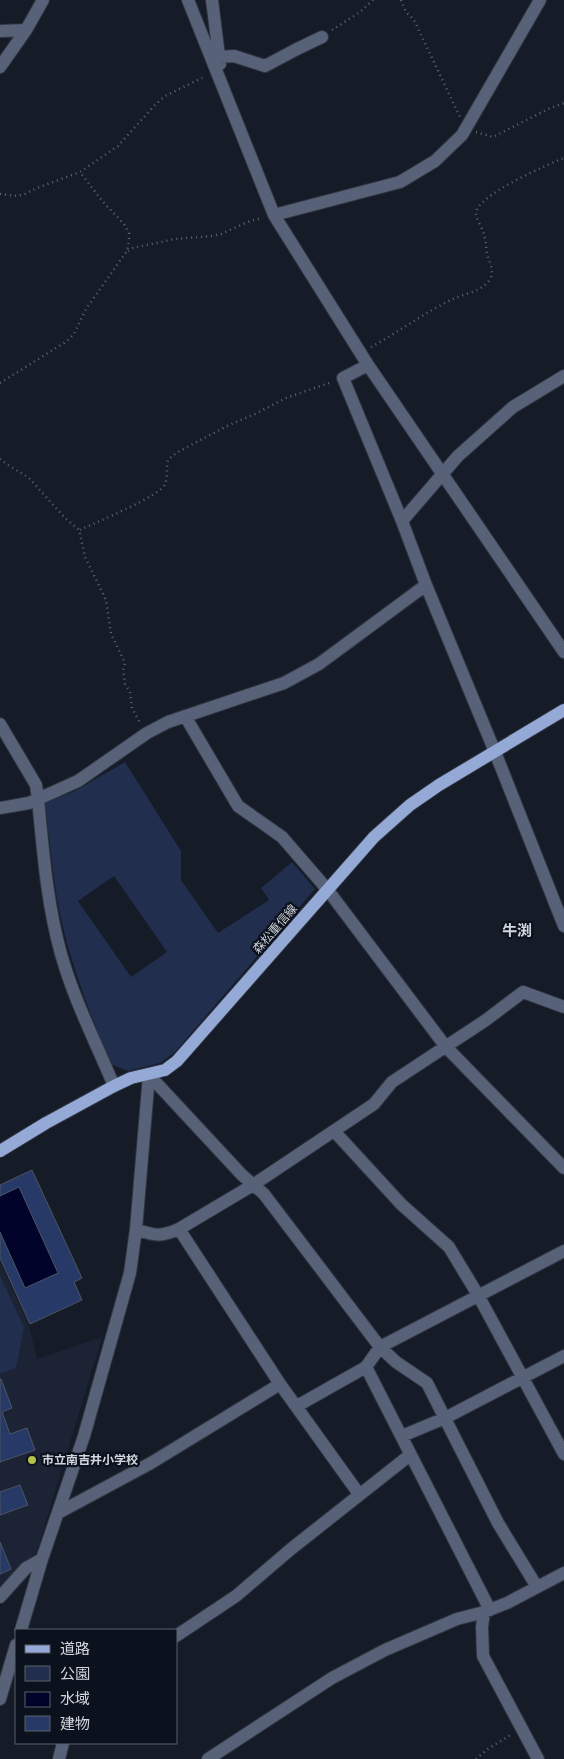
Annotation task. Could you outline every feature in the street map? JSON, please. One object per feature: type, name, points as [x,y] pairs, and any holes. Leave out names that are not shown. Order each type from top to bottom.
[{"type":"main road","name":"森松重信線","points":[[0,1151],[46,1123],[114,1086],[130,1078],[165,1070],[177,1061],[374,837],[410,805],[439,785],[564,710]]},
{"type":"street","points":[[0,67],[26,30],[43,0]]},
{"type":"street","points":[[188,0],[274,215],[360,353],[564,652]]},
{"type":"street","points":[[212,0],[219,57],[218,76]]},
{"type":"street","points":[[274,215],[400,182],[435,161],[462,135],[540,0]]},
{"type":"street","points":[[0,31],[26,30]]},
{"type":"street","points":[[219,57],[234,56],[265,66],[322,37]]},
{"type":"street","points":[[368,365],[343,378],[402,521],[426,585],[496,752],[564,926]]},
{"type":"street","points":[[402,521],[458,456],[514,407],[564,376]]},
{"type":"street","points":[[0,808],[38,800],[78,781],[147,733],[168,722],[222,705],[291,679],[319,664],[426,585]]},
{"type":"street","points":[[185,716],[238,806],[282,837],[326,890],[446,1047],[564,1168]]},
{"type":"street","points":[[0,724],[36,785],[50,901],[62,955],[76,998],[114,1086]]},
{"type":"street","points":[[136,1229],[154,1236],[169,1234],[253,1185],[374,1104],[392,1082],[446,1047],[523,992],[564,1006]]},
{"type":"street","points":[[148,1075],[242,1176],[264,1194],[380,1347],[396,1362],[427,1383],[498,1523],[537,1587]]},
{"type":"street","points":[[21,1629],[42,1559],[84,1436],[127,1282],[136,1229],[148,1075]]},
{"type":"street","points":[[334,1131],[401,1204],[449,1247],[478,1295],[564,1454]]},
{"type":"street","points":[[179,1229],[280,1384],[359,1494]]},
{"type":"street","points":[[297,1406],[366,1367],[380,1347],[564,1251]]},
{"type":"street","points":[[402,1436],[445,1418],[564,1356]]},
{"type":"street","points":[[366,1367],[402,1436],[487,1611],[482,1627],[483,1656],[538,1759]]},
{"type":"street","points":[[58,1514],[152,1463],[280,1384]]},
{"type":"street","points":[[178,1635],[236,1596],[291,1549],[410,1455]]},
{"type":"street","points":[[0,1596],[26,1568],[42,1559]]},
{"type":"street","points":[[208,1759],[332,1678],[384,1650],[457,1619],[487,1611],[564,1573]]},
{"type":"street","points":[[0,1699],[15,1648]]},
{"type":"street","points":[[59,1759],[63,1744]]},
{"type":"path","points":[[322,37],[360,12],[373,0]]},
{"type":"path","points":[[401,0],[406,12],[414,20],[466,128],[493,137],[564,103]]},
{"type":"path","points":[[0,194],[17,196],[25,194],[80,172],[118,146],[165,96],[218,76]]},
{"type":"path","points":[[360,353],[453,298],[474,292],[484,286],[491,278],[492,270],[485,236],[476,214],[478,207],[487,197],[514,181],[547,164],[564,158]]},
{"type":"path","points":[[0,384],[74,334],[86,309],[127,251],[129,233],[124,224],[103,202],[80,172]]},
{"type":"path","points":[[127,251],[175,239],[221,234],[250,221],[274,215]]},
{"type":"path","points":[[79,530],[137,503],[163,487],[166,483],[168,460],[176,453],[229,424],[255,414],[286,398],[343,378]]},
{"type":"path","points":[[0,459],[29,478],[65,518],[79,530],[85,557],[106,600],[111,634],[125,663],[123,670],[125,684],[130,692],[132,708],[147,733]]},
{"type":"path","points":[[476,1759],[488,1749],[522,1728]]},
{"type":"shaded area","name":"市立南吉井小学校","points":[[0,1262],[29,1325],[37,1359],[102,1337],[34,1561],[0,1592]]},
{"type":"green space","points":[[125,762],[181,851],[181,880],[218,933],[269,900],[261,888],[292,862],[315,889],[175,1052],[160,1063],[128,1071],[110,1064],[73,962],[57,899],[45,803],[75,791]],"holes":[[[114,876],[167,952],[131,977],[78,901]]]},
{"type":"green space","points":[[0,1276],[24,1327],[16,1368],[0,1374]]},
{"type":"water","points":[[19,1187],[58,1273],[25,1288],[0,1232],[0,1196]]},
{"type":"building","points":[[32,1170],[82,1278],[74,1282],[82,1300],[30,1324],[0,1258],[0,1232],[25,1288],[58,1273],[19,1187],[0,1196],[0,1185]]},
{"type":"building","points":[[0,1379],[12,1408],[2,1412],[10,1434],[27,1428],[35,1450],[0,1462]]},
{"type":"building","points":[[20,1485],[28,1505],[0,1515],[0,1492]]},
{"type":"building","points":[[0,1542],[11,1569],[0,1574]]},
{"type":"place","name":"市立南吉井小学校","points":[[32,1460]]},
{"type":"district","name":"牛渕","points":[[517,931]]}]
